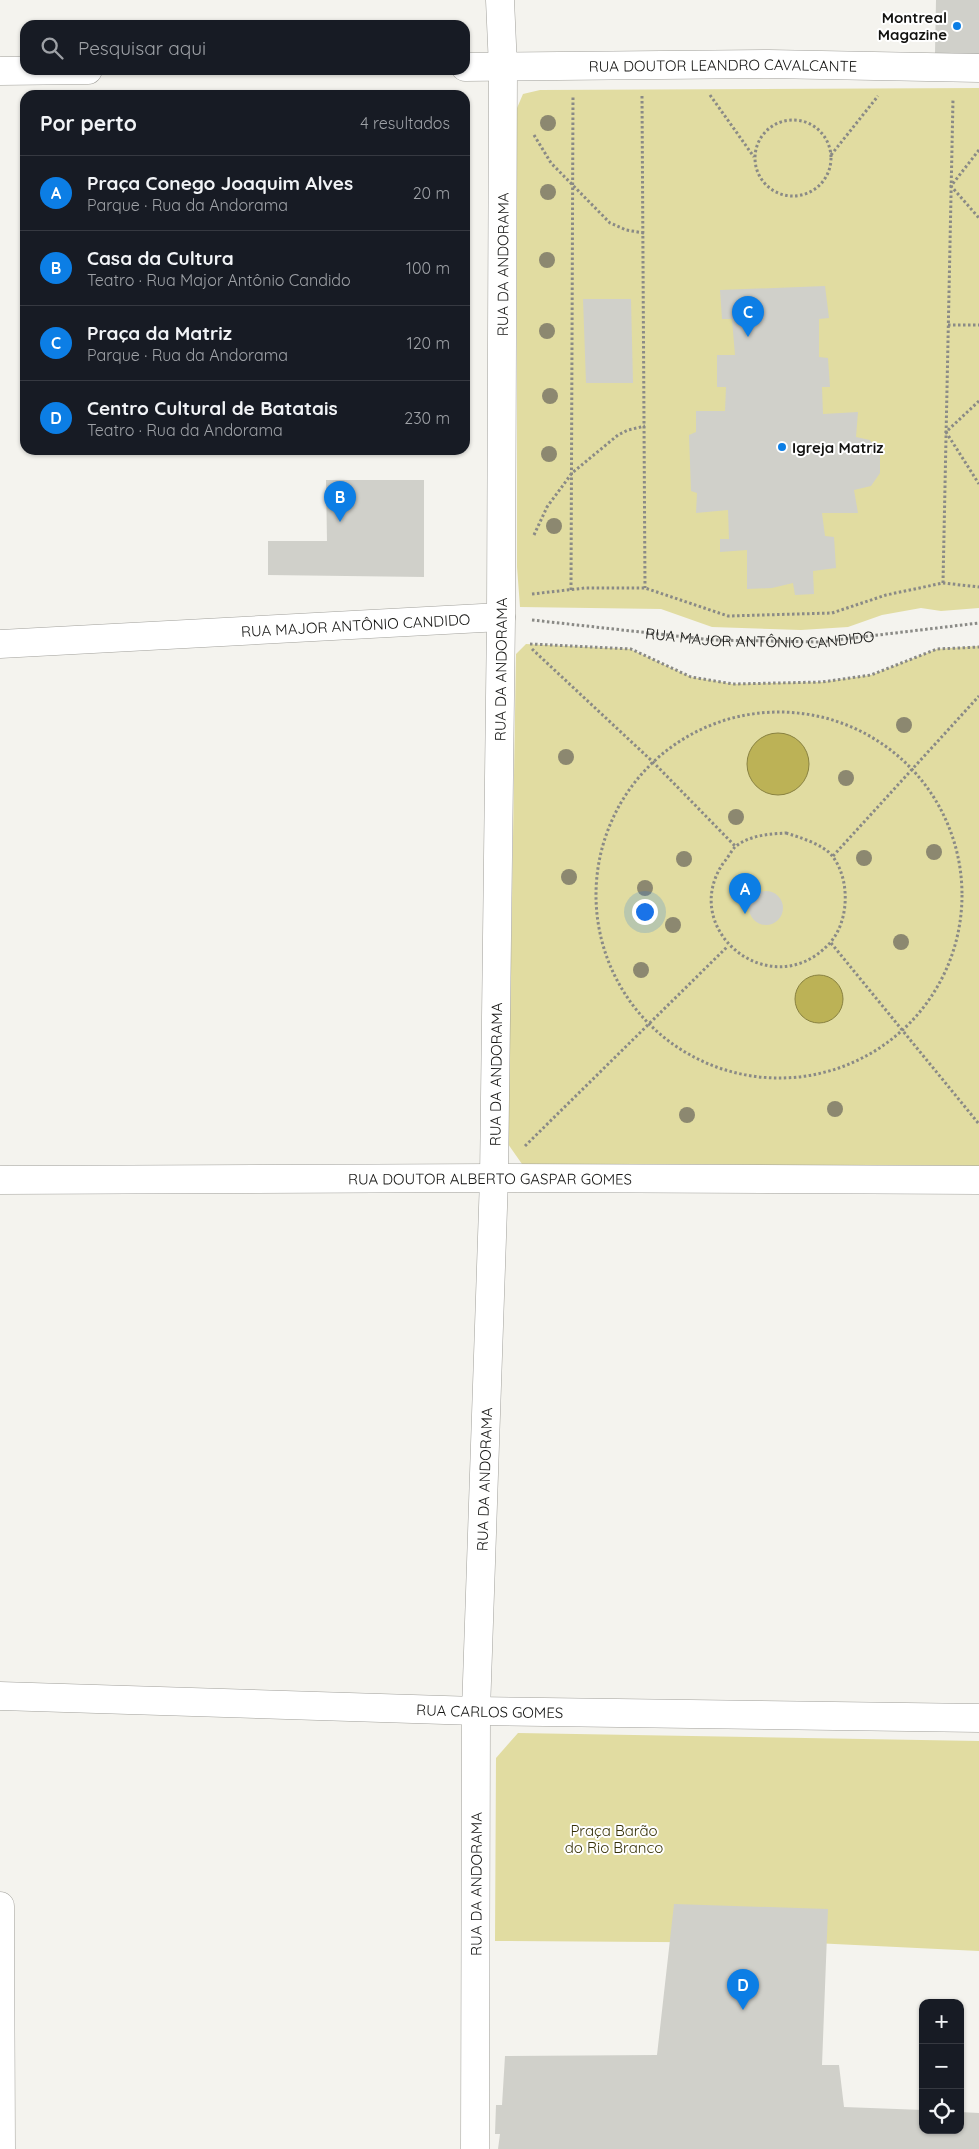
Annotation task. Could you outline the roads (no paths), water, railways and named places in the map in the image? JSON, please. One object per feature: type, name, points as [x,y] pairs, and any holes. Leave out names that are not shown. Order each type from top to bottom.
[{"type":"street","name":"RUA DA ANDORAMA","points":[[475,2149],[476,1710],[494,1178],[501,617],[503,66],[500,0]]},
{"type":"street","name":"RUA DOUTOR LEANDRO CAVALCANTE","points":[[470,67],[769,64],[979,68]]},
{"type":"street","points":[[0,71],[20,71]]},
{"type":"street","name":"RUA MAJOR ANTÔNIO CANDIDO","points":[[0,644],[501,617]]},
{"type":"street","name":"RUA DOUTOR ALBERTO GASPAR GOMES","points":[[0,1180],[494,1178],[979,1180]]},
{"type":"street","name":"RUA CARLOS GOMES","points":[[0,1696],[476,1710],[979,1718]]},
{"type":"street","points":[[0,1906],[1,2149]]},
{"type":"place","name":"Montreal Magazine","points":[[957,26]]},
{"type":"place","name":"Praça da Matriz","points":[[748,337]]},
{"type":"place","name":"Igreja Matriz","points":[[782,447]]},
{"type":"place","name":"Casa da Cultura","points":[[340,522]]},
{"type":"place","name":"Praça Conego Joaquim Alves","points":[[745,914]]},
{"type":"place","name":"Centro Cultural de Batatais","points":[[743,2010]]},
{"type":"park label","name":"Praça Barão do Rio Branco","points":[[614,1838]]}]
